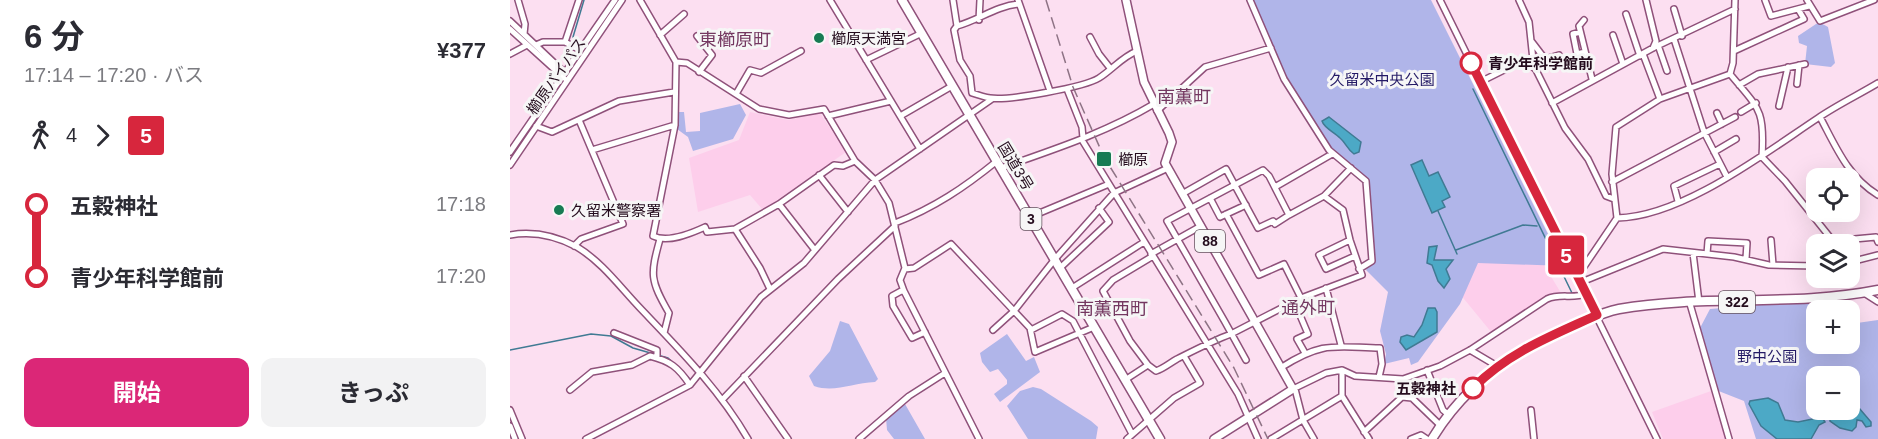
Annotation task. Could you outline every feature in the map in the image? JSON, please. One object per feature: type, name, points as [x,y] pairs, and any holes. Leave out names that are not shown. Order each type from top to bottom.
[{"type":"highway","name":"国道3号","points":[[902,0],[1160,439]]},
{"type":"highway","name":"322","points":[[1432,439],[1440,425],[1497,366],[1528,346],[1597,315],[1629,308],[1811,299],[1878,290]]},
{"type":"main road","points":[[1126,0],[1144,82],[1172,142],[1166,157],[1168,168]]},
{"type":"main road","name":"88","points":[[1168,168],[1294,389]]},
{"type":"main road","points":[[1214,439],[1294,389]]},
{"type":"street","points":[[518,0],[525,24],[524,34]]},
{"type":"street","points":[[565,42],[579,0]]},
{"type":"street","name":"櫛原バイパス","points":[[511,150],[615,0]]},
{"type":"street","name":"櫛原バイパス","points":[[510,165],[622,0]]},
{"type":"street","points":[[640,0],[676,62],[675,125],[653,236],[660,239],[687,235],[705,228],[707,232],[735,229],[780,204],[834,165],[843,166],[855,161]]},
{"type":"street","points":[[830,0],[891,101],[902,115],[920,149]]},
{"type":"street","points":[[953,0],[957,26],[954,30],[956,42],[960,60],[970,76],[972,93],[992,99]]},
{"type":"street","points":[[979,20],[980,0]]},
{"type":"street","points":[[1250,0],[1284,79],[1332,154],[1364,178],[1367,185],[1372,261],[1359,269]]},
{"type":"street","points":[[1440,0],[1657,439]]},
{"type":"street","points":[[1480,82],[1514,65],[1529,63],[1533,60],[1529,22],[1519,0]]},
{"type":"street","points":[[1646,0],[1656,46],[1667,71]]},
{"type":"street","points":[[1735,0],[1734,51],[1730,74],[1756,103],[1763,119],[1762,157],[1785,181],[1833,241],[1876,237],[1878,242]]},
{"type":"street","points":[[1765,0],[1771,16],[1798,9],[1808,3],[1820,21],[1874,0]]},
{"type":"street","points":[[957,26],[979,20],[1006,5],[1019,2],[1050,91]]},
{"type":"street","points":[[1674,9],[1682,36]]},
{"type":"street","points":[[1552,103],[1592,79],[1656,46],[1682,36],[1735,9]]},
{"type":"street","points":[[1734,51],[1804,19],[1798,9]]},
{"type":"street","points":[[660,34],[684,14]]},
{"type":"street","points":[[1626,14],[1660,99]]},
{"type":"street","points":[[1584,20],[1579,26],[1592,79]]},
{"type":"street","points":[[510,21],[568,80]]},
{"type":"street","points":[[510,29],[563,75]]},
{"type":"street","points":[[866,60],[922,33]]},
{"type":"street","points":[[1613,34],[1623,64]]},
{"type":"street","points":[[697,36],[712,55],[699,72]]},
{"type":"street","points":[[1090,37],[1110,68]]},
{"type":"street","points":[[1674,39],[1704,132],[1727,177]]},
{"type":"street","points":[[1531,41],[1545,59],[1559,55]]},
{"type":"street","points":[[536,45],[543,42],[565,42],[580,50]]},
{"type":"street","points":[[510,54],[527,45]]},
{"type":"street","points":[[723,399],[775,348],[838,279],[895,225],[927,211],[999,164],[1082,139],[1156,107],[1205,67],[1271,48]]},
{"type":"street","points":[[736,94],[750,70],[761,73],[801,51]]},
{"type":"street","points":[[586,439],[690,385],[699,370],[770,289],[804,263],[875,180],[968,113],[992,99],[1067,89],[1098,79],[1110,68],[1137,51]]},
{"type":"street","points":[[676,62],[687,63],[759,109],[789,115],[820,109],[828,116],[855,161],[875,180],[889,203],[905,269],[900,280],[903,290],[979,439]]},
{"type":"street","points":[[1529,63],[1536,70],[1565,128],[1588,159],[1606,196],[1614,199]]},
{"type":"street","points":[[1739,85],[1758,74],[1802,65],[1797,84]]},
{"type":"street","points":[[1779,106],[1788,67]]},
{"type":"street","points":[[1578,280],[1617,218],[1612,182],[1616,127],[1660,99],[1730,74]]},
{"type":"street","points":[[1617,218],[1633,218],[1678,201],[1727,177],[1878,83]]},
{"type":"street","points":[[902,115],[952,86]]},
{"type":"street","points":[[1067,89],[1082,127],[1082,139],[1250,416],[1258,439]]},
{"type":"street","points":[[536,126],[552,132],[579,120],[583,115],[619,101],[674,92]]},
{"type":"street","points":[[828,116],[891,101]]},
{"type":"street","points":[[1741,112],[1756,103]]},
{"type":"street","points":[[1717,113],[1722,124]]},
{"type":"street","points":[[1612,182],[1735,117]]},
{"type":"street","points":[[1820,117],[1849,170],[1863,186],[1878,195]]},
{"type":"street","points":[[574,246],[581,238],[623,224],[579,120]]},
{"type":"street","points":[[592,150],[675,125]]},
{"type":"street","points":[[1714,152],[1736,139]]},
{"type":"street","points":[[511,150],[518,152]]},
{"type":"street","points":[[1275,187],[1332,154]]},
{"type":"street","points":[[1678,201],[1674,186],[1720,164]]},
{"type":"street","points":[[993,330],[1014,311],[1055,259],[1114,193],[1168,168]]},
{"type":"street","points":[[1182,194],[1226,169],[1258,228],[1273,221],[1275,224],[1324,196],[1351,168]]},
{"type":"street","points":[[1246,360],[1167,221],[1263,170],[1275,187],[1289,215]]},
{"type":"street","points":[[819,175],[848,212]]},
{"type":"street","points":[[1030,217],[1109,184]]},
{"type":"street","points":[[1201,226],[1113,280],[1103,291],[1130,341],[1148,365],[1156,371],[1294,301],[1362,275],[1343,210],[1324,196]]},
{"type":"street","points":[[1210,198],[1220,217],[1246,205]]},
{"type":"street","points":[[780,204],[814,249]]},
{"type":"street","points":[[1060,268],[1108,222],[1099,208]]},
{"type":"street","points":[[1226,214],[1259,275],[1284,264],[1301,298]]},
{"type":"street","points":[[735,229],[760,268],[770,289]]},
{"type":"street","points":[[510,235],[542,235],[574,246],[599,264],[699,370],[723,399],[747,437],[739,439]]},
{"type":"street","points":[[660,239],[653,264],[653,285],[669,313],[664,333]]},
{"type":"street","points":[[1350,240],[1319,255],[1326,269],[1355,256]]},
{"type":"street","points":[[1771,240],[1773,265]]},
{"type":"street","points":[[1707,254],[1708,241],[1747,243],[1746,259]]},
{"type":"street","points":[[1072,288],[1144,242]]},
{"type":"street","points":[[905,269],[915,268],[951,244],[1031,330],[1035,352],[1094,327]]},
{"type":"street","points":[[1578,280],[1664,249],[1746,259],[1773,265],[1806,266]]},
{"type":"street","points":[[1693,253],[1694,304],[1729,438],[1737,439]]},
{"type":"street","points":[[1860,260],[1878,255]]},
{"type":"street","points":[[1326,288],[1341,345]]},
{"type":"street","points":[[903,290],[892,296],[897,314],[912,338],[925,332]]},
{"type":"street","points":[[1864,293],[1878,302]]},
{"type":"street","points":[[1314,439],[1303,420],[1294,389],[1326,373],[1342,370],[1355,376],[1403,379],[1470,350],[1547,299],[1560,295],[1578,297],[1586,294]]},
{"type":"street","points":[[1294,301],[1308,333],[1297,339],[1305,353]]},
{"type":"street","points":[[1031,330],[1062,314],[1073,321],[1132,434]]},
{"type":"street","points":[[614,333],[657,350],[657,357]]},
{"type":"street","points":[[1282,367],[1305,353],[1327,346],[1380,348],[1382,364],[1379,377]]},
{"type":"street","points":[[1470,350],[1497,366]]},
{"type":"street","points":[[570,390],[592,372],[632,365],[650,356],[668,360],[679,369],[690,385]]},
{"type":"street","points":[[1127,439],[1174,398],[1200,383],[1184,356]]},
{"type":"street","points":[[1125,380],[1148,365]]},
{"type":"street","points":[[1342,370],[1342,396],[1369,439]]},
{"type":"street","points":[[1427,370],[1443,410],[1449,415]]},
{"type":"street","points":[[859,439],[909,396],[945,373]]},
{"type":"street","points":[[744,376],[788,439]]},
{"type":"street","points":[[1365,432],[1402,397],[1403,379]]},
{"type":"street","points":[[1271,439],[1342,396]]},
{"type":"street","points":[[1402,397],[1412,398],[1440,425]]},
{"type":"street","points":[[510,410],[522,439]]},
{"type":"street","points":[[1531,410],[1534,439]]},
{"type":"street","points":[[510,426],[515,439]]},
{"type":"street","points":[[1411,439],[1421,435],[1427,439]]},
{"type":"shaded area","points":[[750,112],[788,120],[820,113],[846,152],[763,210],[750,195],[698,212],[689,158],[739,140]]},
{"type":"shaded area","points":[[1329,117],[1361,142],[1359,152],[1354,154],[1325,126],[1322,121]]},
{"type":"shaded area","points":[[1422,160],[1429,176],[1438,172],[1450,197],[1442,201],[1445,207],[1432,213],[1411,165]]},
{"type":"shaded area","points":[[1512,243],[1541,260],[1561,293],[1492,333],[1455,288],[1467,266]]},
{"type":"shaded area","points":[[1437,246],[1434,260],[1453,260],[1446,269],[1450,279],[1444,288],[1438,281],[1432,265],[1427,263],[1429,247]]},
{"type":"shaded area","points":[[1428,308],[1435,308],[1437,312],[1437,332],[1406,350],[1400,342],[1401,337],[1407,335],[1414,337],[1422,325]]},
{"type":"shaded area","points":[[1711,391],[1725,434],[1733,439],[1663,439],[1652,412]]},
{"type":"shaded area","points":[[1768,398],[1778,403],[1785,420],[1798,422],[1824,420],[1825,422],[1819,425],[1811,439],[1777,439],[1761,426],[1749,404],[1750,401]]},
{"type":"shaded area","points":[[1860,409],[1871,422],[1871,426],[1866,427],[1862,421],[1857,420],[1860,420]]},
{"type":"shaded area","points":[[1857,420],[1856,427],[1852,431],[1840,428],[1830,421]]},
{"type":"green space","name":"久留米中央公園","points":[[1253,0],[1431,0],[1564,266],[1478,263],[1460,304],[1418,362],[1411,365],[1409,358],[1384,364],[1386,354],[1380,331],[1388,292],[1366,270],[1372,260],[1366,177],[1333,151],[1286,76]]},
{"type":"green space","points":[[1819,22],[1828,27],[1835,63],[1831,67],[1805,64],[1807,46],[1799,43],[1798,36]]},
{"type":"green space","points":[[740,104],[746,115],[733,139],[693,151],[688,137],[677,129],[677,112],[684,112],[686,132],[700,131],[700,113]]},
{"type":"green space","name":"野中公園","points":[[1806,301],[1806,354],[1860,354],[1860,323],[1878,320],[1878,439],[1756,439],[1744,401],[1716,390],[1700,328],[1710,309]]},
{"type":"green space","points":[[840,321],[849,324],[878,379],[875,382],[836,388],[814,386],[809,376],[830,351]]},
{"type":"green space","points":[[1007,334],[1026,361],[1034,357],[1040,372],[1000,402],[994,394],[1007,384],[1007,380],[998,369],[990,372],[982,362],[980,353]]},
{"type":"green space","points":[[1033,387],[1041,389],[1091,421],[1098,427],[1096,439],[1028,439],[1007,406],[1020,391]]},
{"type":"green space","points":[[905,404],[925,439],[894,439],[887,430],[886,418]]},
{"type":"waterway","points":[[573,37],[584,0]]},
{"type":"waterway","points":[[1473,89],[1572,293]]},
{"type":"waterway","points":[[1438,211],[1457,254]]},
{"type":"waterway","points":[[1456,250],[1523,225],[1537,226]]},
{"type":"waterway","points":[[510,350],[591,334],[611,336],[633,348],[668,358],[691,380]]},
{"type":"railway","points":[[1046,0],[1073,87],[1104,157],[1234,368],[1268,439]]},
{"type":"bus line","name":"5","points":[[1471,63],[1597,315],[1528,346],[1497,366],[1473,388]]},
{"type":"place","name":"櫛原天満宮","points":[[819,38]]},
{"type":"place","name":"青少年科学館前","points":[[1471,63]]},
{"type":"place","name":"櫛原","points":[[1104,159]]},
{"type":"place","name":"久留米警察署","points":[[559,210]]},
{"type":"place","name":"五穀神社","points":[[1473,388]]},
{"type":"district","name":"東櫛原町","points":[[735,40]]},
{"type":"district","name":"南薫町","points":[[1184,97]]},
{"type":"district","name":"通外町","points":[[1308,308]]},
{"type":"district","name":"南薫西町","points":[[1112,309]]}]
